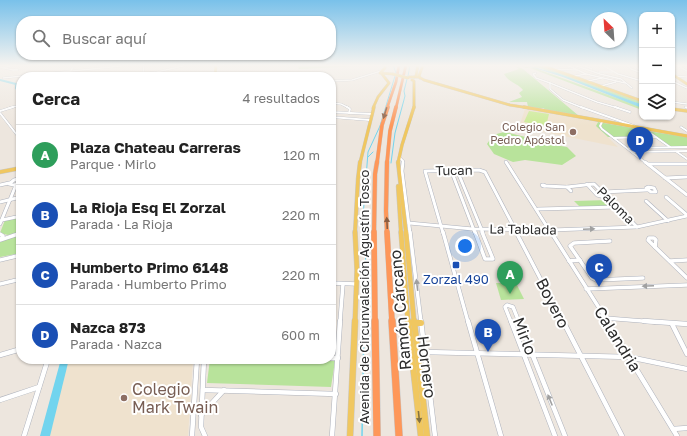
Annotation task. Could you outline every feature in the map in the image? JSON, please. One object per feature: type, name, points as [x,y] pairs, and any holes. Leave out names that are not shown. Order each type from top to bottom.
[{"type":"highway","name":"Avenida de Circunvalación Agustín Tosco","points":[[377,436],[374,213],[376,164],[382,125],[395,85]]},
{"type":"highway","name":"Avenida de Circunvalación Agustín Tosco","points":[[400,436],[386,211],[386,174],[390,131],[402,85]]},
{"type":"main road","points":[[350,436],[357,264],[354,236],[358,179],[369,120],[378,97],[387,85]]},
{"type":"main road","name":"Ramón Cárcano","points":[[414,85],[414,110],[404,135],[399,158],[398,192],[421,436]]},
{"type":"main road","points":[[440,85],[510,105],[687,136]]},
{"type":"main road","points":[[441,85],[508,105],[687,136]]},
{"type":"main road","points":[[601,86],[639,100]]},
{"type":"main road","points":[[675,109],[687,108]]},
{"type":"main road","points":[[0,172],[16,169]]},
{"type":"main road","points":[[411,323],[421,323]]},
{"type":"main road","name":"Ramón Cárcano","points":[[411,323],[427,436]]},
{"type":"street","points":[[550,85],[550,89],[561,99],[616,120],[637,126],[687,136]]},
{"type":"street","points":[[556,85],[595,102],[630,112]]},
{"type":"street","points":[[629,85],[632,88]]},
{"type":"street","points":[[336,103],[346,106],[350,109],[349,113]]},
{"type":"street","points":[[675,103],[687,108]]},
{"type":"street","points":[[16,107],[0,112],[16,133]]},
{"type":"street","points":[[336,112],[371,114]]},
{"type":"street","points":[[336,117],[369,120]]},
{"type":"street","points":[[616,120],[617,124]]},
{"type":"street","points":[[602,122],[600,127],[687,194]]},
{"type":"street","points":[[681,127],[687,131]]},
{"type":"street","points":[[646,130],[687,158]]},
{"type":"street","points":[[614,138],[655,137]]},
{"type":"street","points":[[629,148],[687,147]]},
{"type":"street","points":[[633,152],[687,151]]},
{"type":"street","name":"Hornero","points":[[399,158],[403,161],[402,171],[435,436]]},
{"type":"street","name":"Calandria","points":[[506,162],[538,209],[677,436]]},
{"type":"street","points":[[648,164],[687,164]]},
{"type":"street","points":[[451,170],[484,259],[491,260],[493,259],[457,170]]},
{"type":"street","name":"Tucan","points":[[440,225],[425,171],[483,170]]},
{"type":"street","name":"Boyero","points":[[483,170],[486,172],[514,229],[622,436]]},
{"type":"street","points":[[665,178],[687,177]]},
{"type":"street","points":[[0,185],[16,180]]},
{"type":"street","points":[[0,224],[16,185],[10,185],[9,183]]},
{"type":"street","points":[[544,186],[587,184],[597,194],[608,197]]},
{"type":"street","name":"Paloma","points":[[587,184],[594,184],[637,226]]},
{"type":"street","points":[[567,186],[571,191]]},
{"type":"street","points":[[603,192],[647,190]]},
{"type":"street","points":[[666,197],[687,215]]},
{"type":"street","points":[[0,202],[16,199]]},
{"type":"street","points":[[646,201],[668,221]]},
{"type":"street","points":[[538,209],[618,207]]},
{"type":"street","name":"La Tablada","points":[[409,222],[473,229],[550,230],[637,226],[668,221],[687,215]]},
{"type":"street","points":[[1,220],[16,217]]},
{"type":"street","points":[[440,225],[501,436]]},
{"type":"street","points":[[0,240],[16,234]]},
{"type":"street","points":[[0,240],[1,235],[10,236]]},
{"type":"street","points":[[610,241],[570,244],[570,246],[592,278],[596,280],[643,278]]},
{"type":"street","points":[[656,246],[687,278]]},
{"type":"street","points":[[0,260],[16,256]]},
{"type":"street","points":[[569,261],[580,260]]},
{"type":"street","points":[[670,261],[687,260]]},
{"type":"street","points":[[0,284],[16,280]]},
{"type":"street","points":[[336,283],[356,284]]},
{"type":"street","points":[[332,436],[343,284]]},
{"type":"street","points":[[586,289],[687,285]]},
{"type":"street","name":"Mirlo","points":[[555,436],[505,307],[507,305],[513,307],[565,436]]},
{"type":"street","points":[[605,318],[687,324]]},
{"type":"street","points":[[672,324],[687,354]]},
{"type":"street","points":[[0,355],[16,350]]},
{"type":"street","points":[[425,352],[629,357],[687,369]]},
{"type":"street","points":[[24,436],[47,364]]},
{"type":"street","points":[[192,436],[197,364]]},
{"type":"street","points":[[204,364],[201,427],[205,436]]},
{"type":"street","points":[[0,400],[40,387]]},
{"type":"street","points":[[203,390],[336,394]]},
{"type":"street","points":[[202,415],[225,390]]},
{"type":"street","points":[[673,429],[687,428]]},
{"type":"shaded area","name":"Colegio San Pedro Apóstol","points":[[525,109],[598,122],[596,126],[618,147],[519,127]]},
{"type":"shaded area","name":"Colegio Mark Twain","points":[[66,364],[193,364],[188,436],[47,436]]},
{"type":"green space","points":[[518,85],[542,85],[579,116],[548,111],[543,108],[539,109],[528,107],[527,102],[509,102],[522,97],[519,93],[523,90]]},
{"type":"green space","points":[[576,85],[582,85],[639,106],[639,109]]},
{"type":"green space","points":[[588,85],[599,85],[639,100],[639,104]]},
{"type":"green space","points":[[529,111],[549,114],[546,126],[524,122]]},
{"type":"green space","points":[[598,122],[645,130],[653,136],[608,137],[596,126]]},
{"type":"green space","points":[[647,131],[687,137],[687,146],[671,147]]},
{"type":"green space","points":[[504,132],[567,147],[576,156],[562,165],[525,160],[513,162],[494,154],[487,144],[493,135]]},
{"type":"green space","points":[[609,200],[615,206],[580,207],[574,201]]},
{"type":"green space","points":[[16,218],[16,233],[8,235],[0,233],[5,220]]},
{"type":"green space","points":[[16,236],[16,254],[0,257],[0,242]]},
{"type":"green space","points":[[496,283],[516,283],[524,299],[501,300]]},
{"type":"green space","points":[[209,364],[335,364],[331,387],[207,383]]},
{"type":"water","points":[[584,85],[590,85],[639,103],[639,107]]},
{"type":"waterway","points":[[364,322],[366,243],[362,230],[368,152],[380,126],[392,85]]},
{"type":"waterway","points":[[391,163],[395,133],[405,96],[405,85]]},
{"type":"waterway","points":[[368,157],[373,152]]},
{"type":"waterway","points":[[362,436],[364,321]]},
{"type":"waterway","points":[[45,436],[64,364]]},
{"type":"place","name":"Colegio San Pedro Apóstol","points":[[573,132]]},
{"type":"place","name":"Nazca 873","points":[[640,160]]},
{"type":"place","name":"Zorzal 490","points":[[456,265]]},
{"type":"place","name":"Humberto Primo 6148","points":[[599,287]]},
{"type":"place","name":"Plaza Chateau Carreras","points":[[510,294]]},
{"type":"place","name":"La Rioja Esq El Zorzal","points":[[488,352]]},
{"type":"place","name":"Colegio Mark Twain","points":[[124,398]]}]
